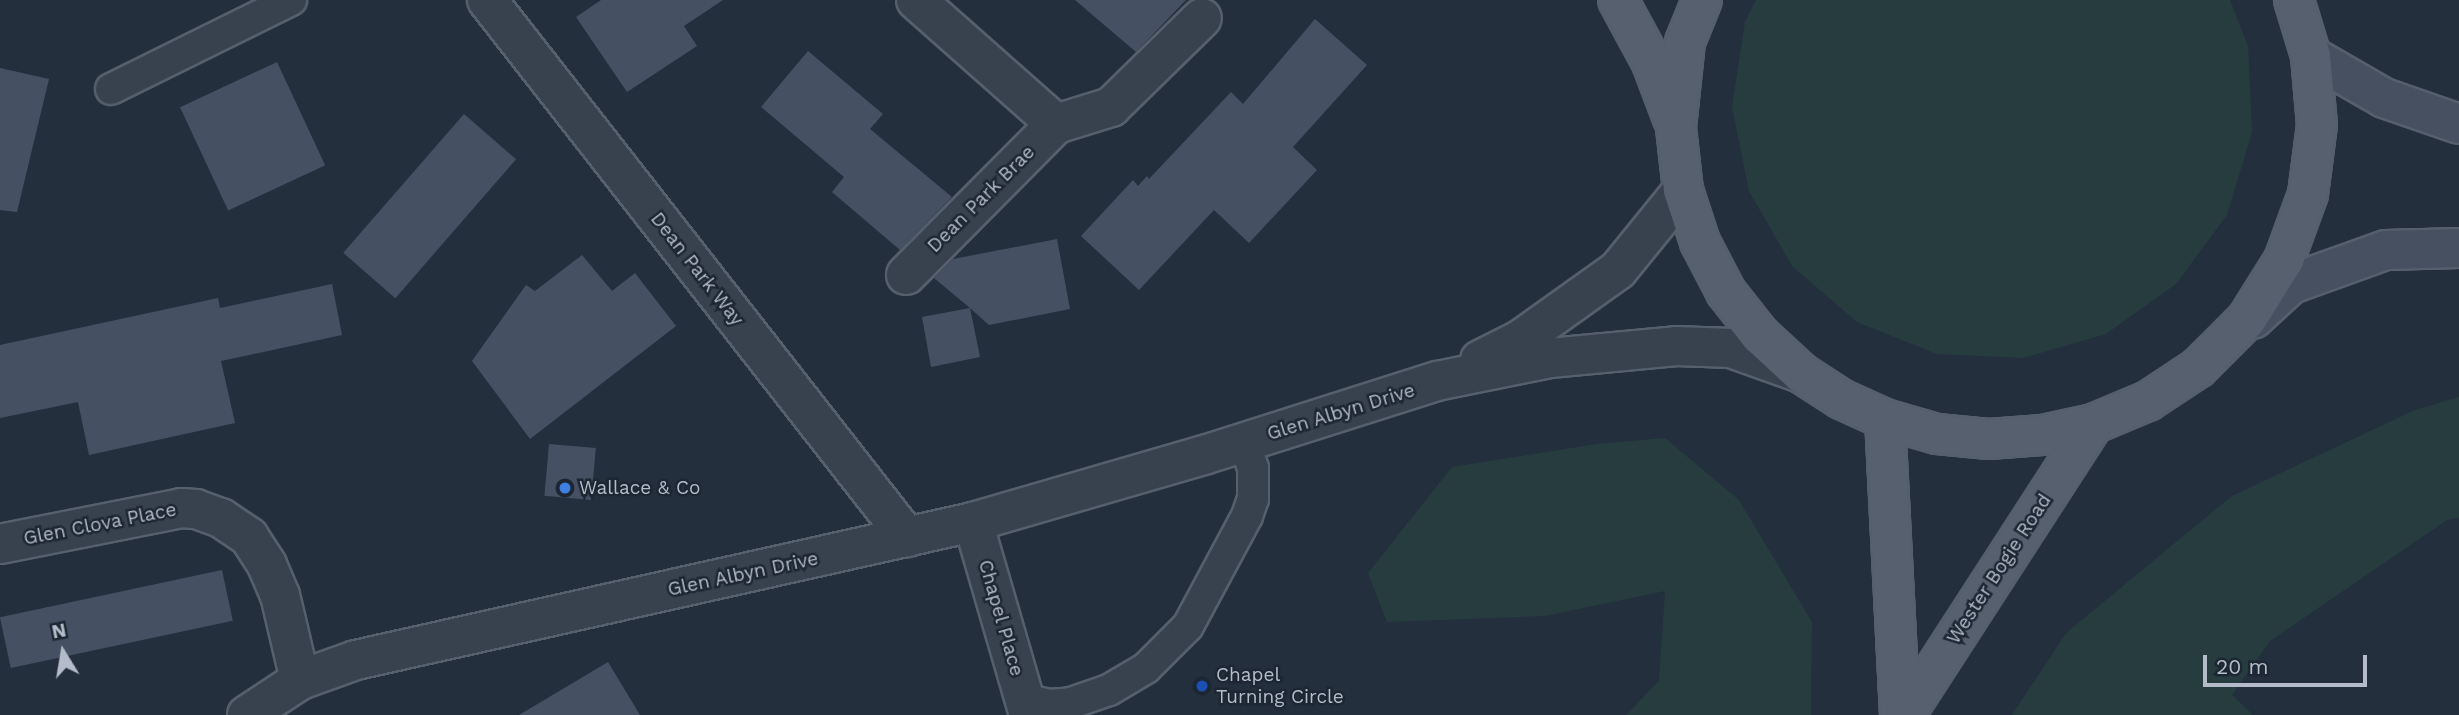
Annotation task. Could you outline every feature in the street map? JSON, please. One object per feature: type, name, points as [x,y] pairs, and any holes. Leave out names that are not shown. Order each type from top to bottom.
[{"type":"main road","points":[[1618,0],[1652,63],[1676,128]]},
{"type":"main road","points":[[1702,0],[1685,42],[1676,128],[1683,190],[1700,242],[1726,292],[1760,335],[1801,373],[1841,399],[1885,419],[1937,433],[1989,439],[2042,436],[2093,424],[2148,401],[2198,368],[2291,284],[2386,250],[2459,248]]},
{"type":"main road","points":[[2198,368],[2247,319],[2284,260],[2308,194],[2317,125],[2311,56],[2295,1]]},
{"type":"main road","points":[[2311,56],[2384,98],[2459,124]]},
{"type":"main road","name":"Wester Bogie Road","points":[[1885,419],[1902,715]]},
{"type":"main road","name":"Wester Bogie Road","points":[[1902,715],[2093,424]]},
{"type":"street","name":"Dean Park Way","points":[[488,0],[907,537]]},
{"type":"street","points":[[916,0],[1056,124]]},
{"type":"street","name":"Dean Park Brae","points":[[906,275],[1056,124],[1111,107],[1202,18]]},
{"type":"street","points":[[1437,381],[1520,340],[1618,270],[1683,190]]},
{"type":"street","points":[[1437,381],[1550,358],[1676,346],[1731,348],[1801,373]]},
{"type":"street","name":"Glen Albyn Drive","points":[[247,715],[300,680],[356,660],[973,522],[1244,442],[1437,381]]},
{"type":"street","name":"Glen Clova Place","points":[[0,544],[181,508],[196,509],[221,518],[250,537],[267,565],[280,595],[300,680]]},
{"type":"street","name":"Chapel Place","points":[[973,522],[1026,707]]},
{"type":"lane","points":[[111,89],[291,0]]},
{"type":"lane","name":"Glen Albyn Drive","points":[[1026,707],[1091,698],[1110,690],[1146,668],[1180,635],[1247,516],[1255,483],[1244,442]]},
{"type":"green space","points":[[1756,0],[2230,0],[2248,46],[2252,132],[2227,215],[2176,284],[2106,334],[2023,358],[1937,354],[1857,322],[1792,266],[1749,191],[1732,107],[1745,22]]},
{"type":"green space","points":[[2459,397],[2459,518],[2447,520],[2270,641],[2232,695],[2253,715],[2012,715],[2066,633],[2232,496],[2415,410]]},
{"type":"green space","points":[[1665,438],[1739,500],[1812,622],[1811,715],[1626,715],[1659,681],[1665,591],[1545,616],[1387,622],[1368,573],[1452,467],[1597,444]]},
{"type":"building","points":[[601,0],[723,0],[684,26],[697,46],[627,92],[576,17]]},
{"type":"building","points":[[1075,0],[1186,0],[1136,52]]},
{"type":"building","points":[[1315,19],[1367,65],[1293,147],[1317,170],[1249,243],[1214,210],[1139,290],[1081,236],[1133,180],[1138,186],[1147,176],[1149,179],[1231,92],[1243,104]]},
{"type":"building","points":[[808,51],[883,114],[870,129],[952,197],[900,250],[832,192],[844,177],[761,107]]},
{"type":"building","points":[[277,62],[325,165],[228,211],[180,107]]},
{"type":"building","points":[[0,68],[49,79],[17,212],[0,210]]},
{"type":"building","points":[[464,114],[516,159],[395,298],[343,253]]},
{"type":"building","points":[[1057,239],[1070,309],[989,325],[934,278],[953,259]]},
{"type":"building","points":[[582,255],[612,291],[635,273],[676,326],[530,439],[472,361],[526,285],[535,291]]},
{"type":"building","points":[[332,284],[342,335],[221,361],[235,423],[89,455],[78,402],[0,418],[0,345],[218,298],[220,308]]},
{"type":"building","points":[[970,308],[980,357],[931,367],[922,317]]},
{"type":"building","points":[[549,444],[596,448],[591,500],[544,496]]},
{"type":"building","points":[[222,570],[233,621],[11,668],[0,617]]},
{"type":"building","points":[[608,662],[640,715],[519,715]]},
{"type":"place","name":"Wallace & Co","points":[[565,488]]},
{"type":"place","name":"Chapel Turning Circle","points":[[1202,686]]}]
